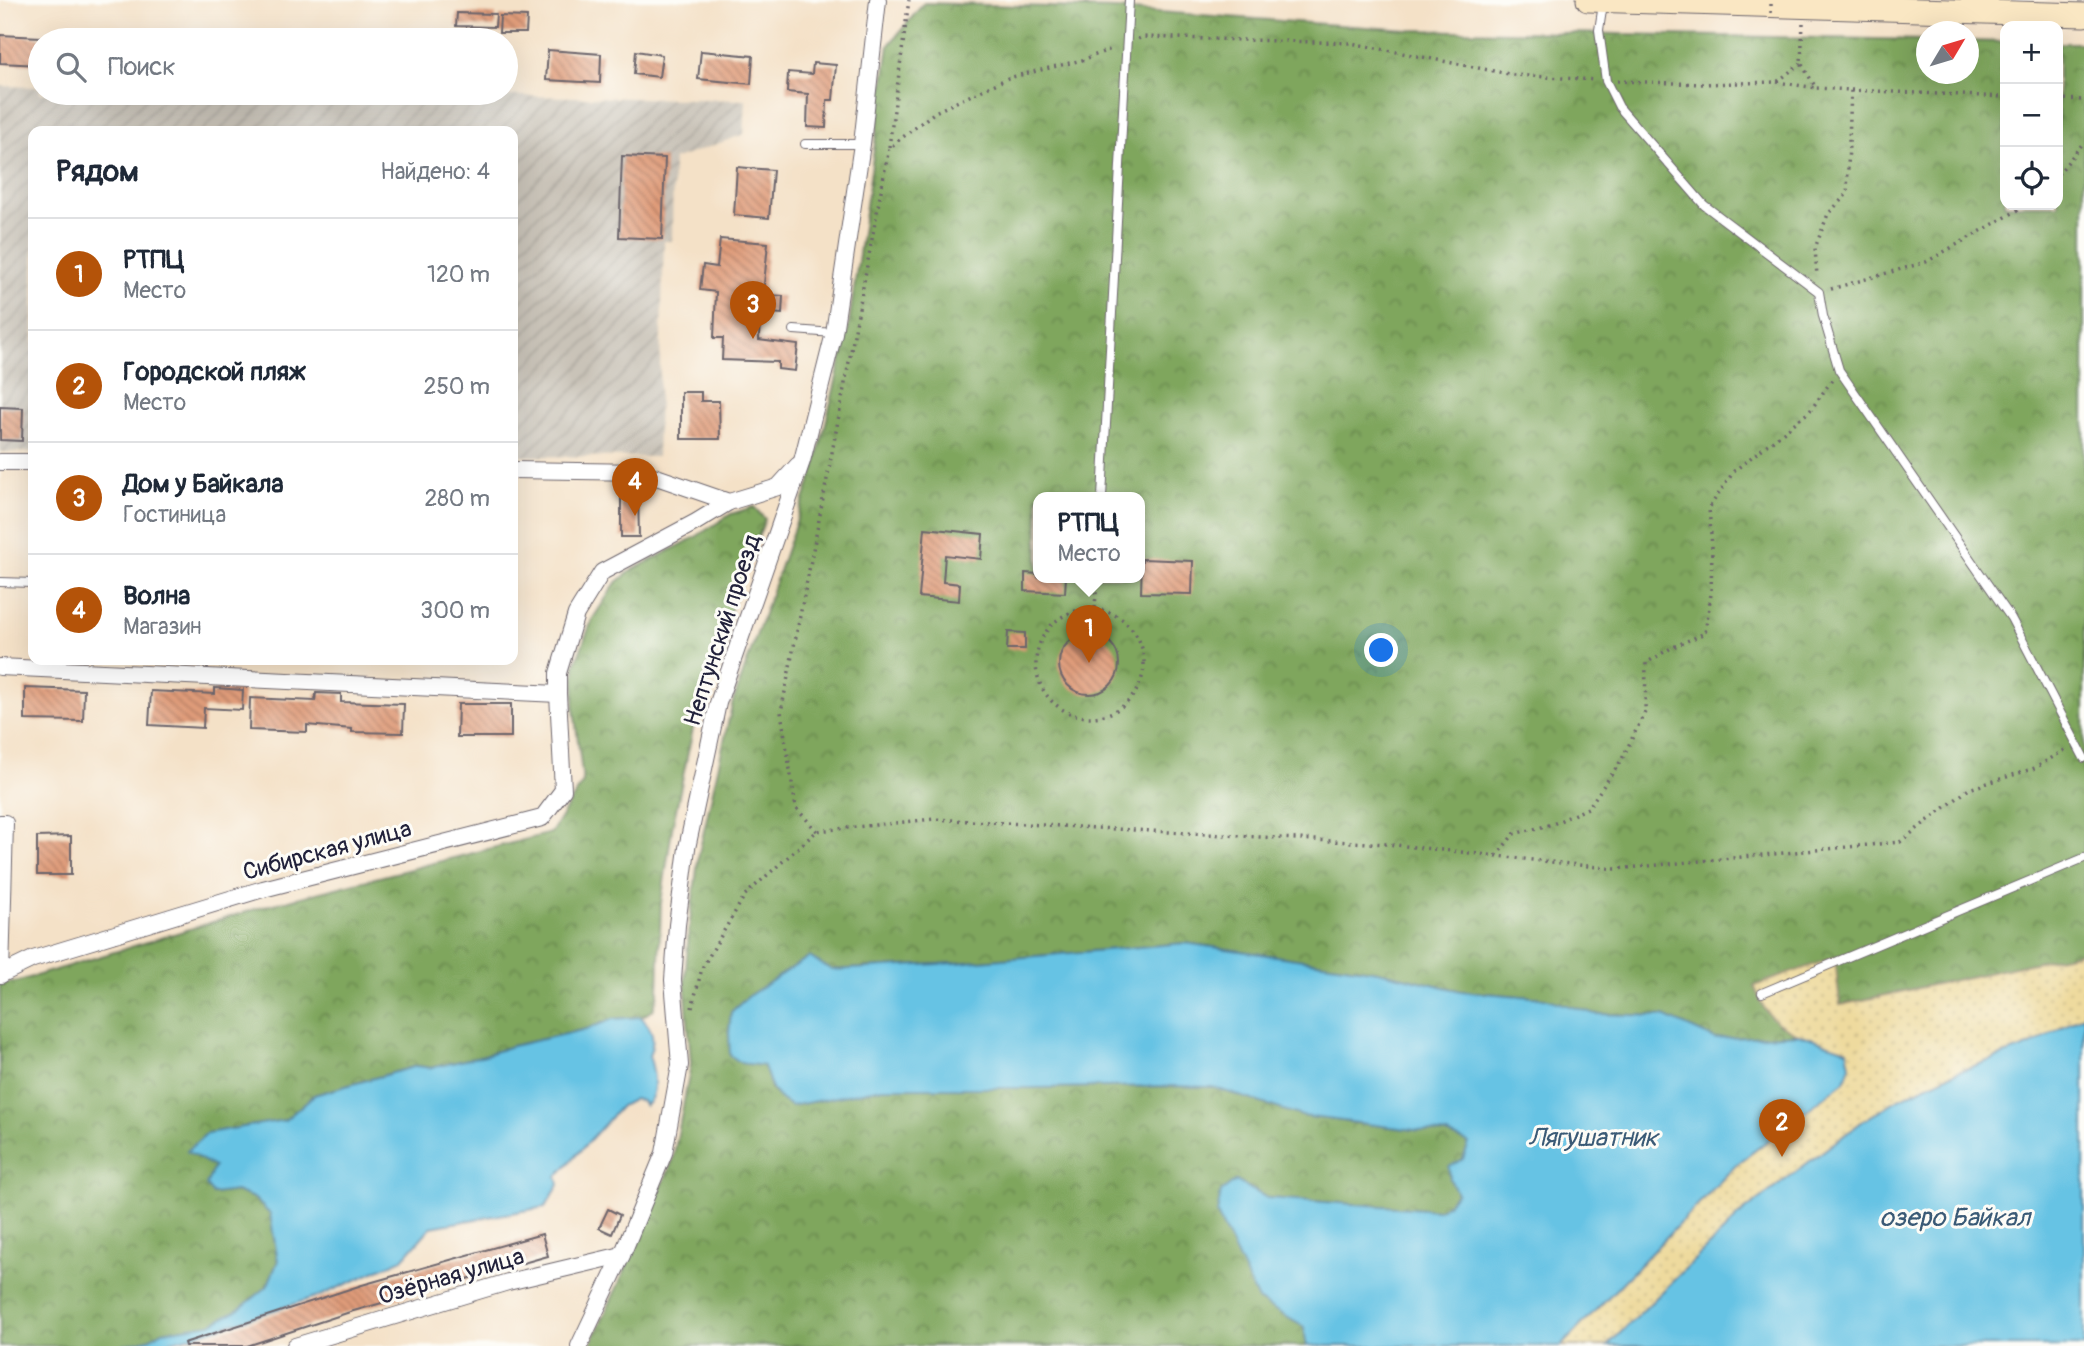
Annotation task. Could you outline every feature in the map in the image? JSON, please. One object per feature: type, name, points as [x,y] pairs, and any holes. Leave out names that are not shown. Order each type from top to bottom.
[{"type":"street","name":"Нептунский проезд","points":[[579,1346],[622,1255],[664,1153],[680,1065],[673,980],[687,848],[718,703],[802,461],[834,333],[862,144],[878,0]]},
{"type":"street","points":[[1588,0],[2084,15]]},
{"type":"street","name":"Сибирская улица","points":[[0,823],[5,823],[0,975],[33,959],[263,889],[542,818],[562,790],[558,673],[576,614],[602,572],[729,502],[778,487],[802,461]]},
{"type":"street","points":[[0,462],[28,463]]},
{"type":"street","points":[[518,470],[642,472],[729,502]]},
{"type":"street","points":[[0,667],[558,694]]},
{"type":"street","name":"Озёрная улица","points":[[295,1346],[508,1282],[622,1255]]},
{"type":"lane","points":[[1102,492],[1129,0]]},
{"type":"lane","points":[[1604,1],[1599,30],[1606,81],[1619,107],[1703,205],[1819,292],[1822,316],[1839,370],[2011,618],[2084,758]]},
{"type":"lane","points":[[805,144],[862,144]]},
{"type":"lane","points":[[794,330],[834,333]]},
{"type":"lane","points":[[0,582],[28,583]]},
{"type":"lane","points":[[1762,993],[2084,858]]},
{"type":"path","points":[[889,148],[909,0]]},
{"type":"path","points":[[1771,0],[1771,13],[1781,14]]},
{"type":"path","points":[[1803,15],[1801,63],[1816,88]]},
{"type":"path","points":[[1777,82],[1816,88],[2000,97]]},
{"type":"path","points":[[1851,90],[1847,194],[1828,214],[1815,248],[1819,292],[1927,262],[2018,210]]},
{"type":"path","points":[[2063,99],[2084,100]]},
{"type":"path","points":[[2063,168],[2084,142]]},
{"type":"path","points":[[1496,856],[1514,834],[1553,824],[1588,808],[1620,761],[1645,712],[1646,663],[1705,633],[1711,594],[1709,508],[1734,471],[1810,411],[1839,370]]},
{"type":"path","points":[[1095,608],[1097,583]]},
{"type":"path","points":[[1095,608],[1112,612],[1127,622],[1138,635],[1144,652],[1144,669],[1140,685],[1130,700],[1117,710],[1101,716],[1083,717],[1065,711],[1050,700],[1040,684],[1035,666],[1038,647],[1046,630],[1059,617],[1077,610],[1095,608]]},
{"type":"path","points":[[691,1016],[702,968],[745,895],[817,831],[934,819],[1388,844],[1616,869],[1900,842],[1969,789],[2035,768],[2077,743]]},
{"type":"shaded area","points":[[0,86],[28,87],[28,105],[518,105],[518,96],[746,100],[744,134],[673,160],[672,241],[664,241],[657,457],[518,456],[518,126],[28,126],[28,452],[0,452]]},
{"type":"green space","points":[[924,3],[1117,9],[1408,30],[1916,40],[1916,84],[1979,84],[1979,41],[2000,42],[2000,210],[2063,210],[2063,43],[2084,43],[2084,952],[1840,1005],[1834,957],[1778,1024],[1799,1034],[1715,1039],[1664,1016],[1595,1014],[1544,998],[1461,991],[1378,971],[1185,943],[956,963],[831,970],[809,957],[750,995],[731,1012],[729,1033],[741,1063],[764,1065],[772,1091],[791,1106],[882,1088],[1212,1087],[1302,1116],[1447,1134],[1469,1143],[1463,1159],[1450,1179],[1457,1192],[1448,1204],[1438,1210],[1267,1198],[1236,1181],[1258,1300],[1304,1327],[1307,1346],[590,1346],[673,1160],[691,1064],[685,981],[699,853],[732,705],[815,468],[848,331],[889,45]]},
{"type":"green space","points":[[754,507],[765,519],[702,686],[672,829],[661,903],[658,994],[653,1010],[641,1017],[613,1019],[587,1029],[431,1068],[417,1066],[314,1095],[286,1120],[207,1133],[214,1167],[213,1194],[235,1191],[254,1198],[270,1214],[278,1261],[267,1287],[241,1308],[211,1325],[163,1331],[149,1339],[121,1346],[0,1346],[0,984],[19,981],[262,907],[551,833],[583,782],[574,709],[575,665],[592,620],[615,584],[632,570],[694,538],[731,514]]},
{"type":"sand","points":[[2084,952],[2084,1015],[2029,1046],[1947,1076],[1899,1099],[1863,1121],[1743,1212],[1607,1346],[1561,1346],[1736,1165],[1845,1081],[1847,1050],[1803,1036],[1781,1025],[1766,1011],[1754,986],[1835,957],[1840,1005]]},
{"type":"water","name":"Лягушатник","points":[[1185,943],[1378,971],[1461,991],[1544,998],[1595,1014],[1664,1016],[1715,1039],[1799,1034],[1847,1050],[1850,1065],[1845,1081],[1736,1165],[1561,1346],[1307,1346],[1304,1327],[1258,1300],[1217,1214],[1221,1192],[1236,1181],[1267,1198],[1438,1210],[1448,1204],[1457,1193],[1450,1179],[1449,1167],[1463,1159],[1469,1143],[1447,1134],[1302,1116],[1212,1087],[882,1088],[791,1106],[776,1094],[764,1066],[741,1063],[730,1055],[731,1012],[750,995],[809,957],[832,970],[956,963]]},
{"type":"water","name":"озеро Байкал","points":[[2084,1015],[2084,1346],[1607,1346],[1743,1212],[1863,1121],[1899,1099],[1947,1076],[2029,1046]]},
{"type":"water","points":[[641,1017],[649,1026],[652,1035],[649,1056],[654,1089],[649,1102],[645,1106],[642,1101],[634,1099],[621,1106],[557,1176],[559,1185],[545,1207],[431,1227],[403,1259],[322,1295],[193,1336],[151,1346],[121,1346],[149,1339],[163,1331],[211,1324],[241,1308],[267,1287],[278,1261],[270,1214],[254,1198],[236,1191],[213,1194],[206,1185],[214,1167],[187,1151],[207,1133],[285,1120],[314,1095],[417,1066],[431,1068],[587,1029],[613,1019]]},
{"type":"building","points":[[457,13],[496,14],[495,27],[456,26]]},
{"type":"building","points":[[500,16],[527,17],[526,33],[518,33],[518,28],[499,28]]},
{"type":"building","points":[[0,35],[28,36],[28,64],[0,63]]},
{"type":"building","points":[[548,50],[601,54],[600,83],[546,80]]},
{"type":"building","points":[[636,51],[662,55],[659,77],[634,74]]},
{"type":"building","points":[[701,51],[753,56],[751,84],[698,79]]},
{"type":"building","points":[[813,63],[836,65],[833,100],[827,100],[826,128],[807,127],[808,94],[787,92],[788,72],[812,74]]},
{"type":"building","points":[[622,156],[665,158],[662,239],[619,237]]},
{"type":"building","points":[[737,167],[773,170],[769,218],[734,215]]},
{"type":"building","points":[[720,239],[768,243],[763,295],[783,296],[782,314],[760,312],[759,340],[798,345],[795,371],[778,369],[778,362],[722,360],[723,338],[714,338],[716,292],[700,290],[703,265],[717,267]]},
{"type":"building","points":[[681,392],[701,392],[701,401],[719,401],[720,439],[681,439]]},
{"type":"building","points":[[0,407],[23,408],[22,441],[0,440]]},
{"type":"building","points":[[621,494],[638,494],[639,537],[621,537]]},
{"type":"building","points":[[925,528],[983,534],[981,559],[945,555],[943,582],[960,584],[959,601],[919,597]]},
{"type":"building","points":[[1145,559],[1193,561],[1192,594],[1141,593],[1141,583],[1145,583]]},
{"type":"building","points":[[1025,573],[1033,574],[1033,583],[1066,583],[1065,593],[1025,591]]},
{"type":"building","points":[[1008,632],[1025,633],[1025,649],[1007,649]]},
{"type":"building","points":[[1083,634],[1095,634],[1114,647],[1119,664],[1117,676],[1106,689],[1095,694],[1083,694],[1064,681],[1059,670],[1059,658],[1072,639]]},
{"type":"building","points":[[25,688],[84,690],[83,721],[25,720]]},
{"type":"building","points":[[215,688],[243,690],[242,710],[204,708],[203,728],[149,725],[151,691],[215,694]]},
{"type":"building","points":[[316,693],[341,694],[341,702],[404,704],[403,733],[352,732],[352,729],[307,725],[307,732],[249,730],[250,698],[315,701]]},
{"type":"building","points":[[458,704],[511,704],[511,737],[457,737]]},
{"type":"building","points":[[71,836],[71,875],[37,875],[37,837]]},
{"type":"building","points":[[608,1209],[620,1215],[612,1234],[599,1228]]},
{"type":"building","points":[[542,1234],[548,1256],[350,1312],[247,1346],[185,1346],[184,1343],[362,1285]]},
{"type":"place","name":"Дом у Байкала","points":[[753,339]]},
{"type":"place","name":"Волна","points":[[635,516]]},
{"type":"place","name":"РТПЦ","points":[[1089,663]]},
{"type":"place","name":"Городской пляж","points":[[1782,1157]]}]
